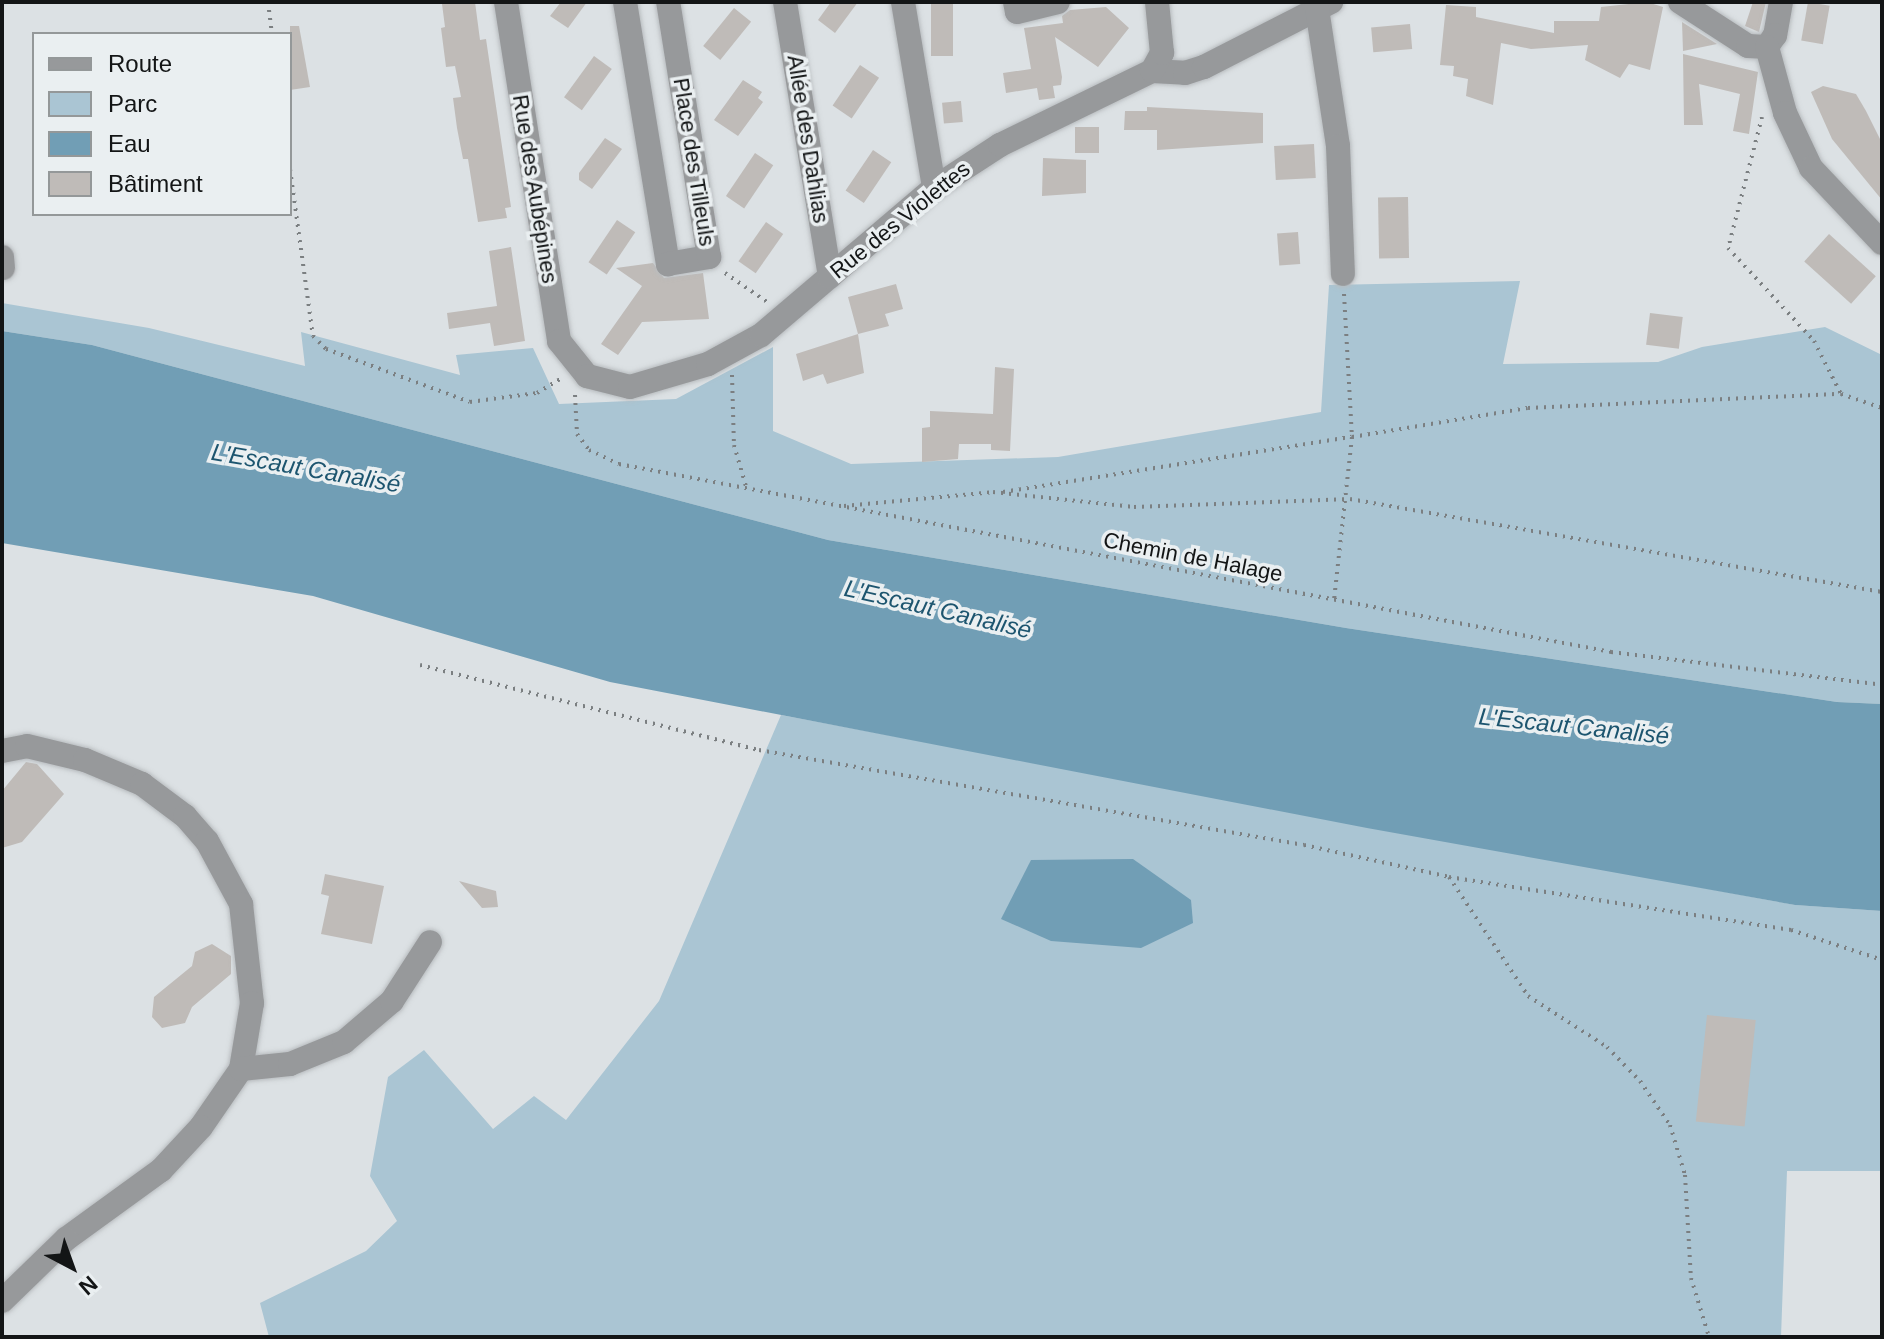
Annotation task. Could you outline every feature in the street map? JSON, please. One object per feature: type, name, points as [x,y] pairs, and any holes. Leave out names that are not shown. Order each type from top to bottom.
[{"type":"street","name":"Rue des Aubépines","points":[[506,2],[557,334],[578,369]]},
{"type":"street","name":"Place des Tilleuls","points":[[625,2],[668,264],[709,257],[668,2]]},
{"type":"street","name":"Allée des Dahlias","points":[[785,2],[830,276]]},
{"type":"street","points":[[903,2],[934,188]]},
{"type":"street","points":[[1015,2],[1017,12],[1058,6],[1058,2]]},
{"type":"street","points":[[1152,71],[1162,53],[1157,2]]},
{"type":"street","points":[[1680,2],[1748,46],[1767,47]]},
{"type":"street","points":[[1781,2],[1775,35],[1767,47],[1805,160],[1882,243]]},
{"type":"street","name":"Rue des Violettes","points":[[578,369],[598,382],[630,387],[731,353],[785,315],[934,188],[1000,145],[1152,71],[1204,67],[1321,4]]},
{"type":"street","points":[[1321,4],[1337,138],[1343,274]]},
{"type":"street","points":[[643,107],[684,101]]},
{"type":"street","points":[[660,214],[701,207]]},
{"type":"street","points":[[2,257],[3,268]]},
{"type":"street","points":[[2,751],[27,746],[115,771],[166,800],[207,841],[235,889],[248,934],[252,1020],[241,1069],[201,1127],[161,1170],[74,1232],[2,1301]]},
{"type":"street","points":[[241,1069],[290,1064],[344,1042],[392,1001],[430,942]]},
{"type":"path","points":[[268,2],[272,32]]},
{"type":"path","points":[[1773,72],[1728,248],[1814,341],[1841,394]]},
{"type":"path","points":[[292,184],[313,336],[326,349],[470,402],[537,393],[578,369]]},
{"type":"path","points":[[709,257],[785,315]]},
{"type":"path","points":[[1334,600],[1352,437],[1343,274]]},
{"type":"path","points":[[731,353],[734,445],[747,490]]},
{"type":"path","name":"Chemin de Halage","points":[[578,369],[574,426],[589,450],[619,464],[1611,652],[1882,685]]},
{"type":"path","points":[[837,507],[993,492],[1528,408],[1841,394],[1882,408]]},
{"type":"path","points":[[993,492],[1134,507],[1343,499],[1882,592]]},
{"type":"path","points":[[420,665],[759,750],[1304,845],[1449,877],[1791,930],[1882,960]]},
{"type":"path","points":[[1449,877],[1528,996],[1607,1047],[1640,1081],[1670,1125],[1685,1175],[1691,1278],[1709,1337]]},
{"type":"green space","points":[[1520,281],[1503,364],[1658,362],[1702,347],[1825,327],[1882,355],[1882,704],[1837,702],[1346,628],[828,540],[92,345],[2,331],[2,303],[149,328],[305,366],[301,332],[460,375],[456,355],[533,348],[559,404],[676,399],[773,347],[773,431],[851,464],[1058,457],[1321,412],[1329,285]]},
{"type":"green space","points":[[781,715],[1795,905],[1882,911],[1882,1171],[1787,1171],[1781,1337],[269,1337],[260,1303],[366,1251],[397,1221],[370,1176],[388,1077],[424,1050],[493,1129],[534,1096],[566,1120],[659,1001]]},
{"type":"water","name":"L'Escaut Canalisé","points":[[2,331],[92,345],[828,540],[1346,628],[1837,702],[1882,704],[1882,911],[1795,905],[1367,828],[610,682],[313,596],[2,543]]},
{"type":"water","points":[[1133,859],[1191,900],[1193,923],[1141,948],[1051,941],[1001,919],[1031,860]]},
{"type":"building","points":[[475,2],[480,40],[486,39],[511,207],[505,208],[507,218],[478,222],[468,159],[463,159],[457,128],[453,98],[461,97],[455,66],[446,67],[441,28],[445,27],[442,4]]},
{"type":"building","points":[[561,2],[587,2],[568,28],[550,16]]},
{"type":"building","points":[[831,2],[858,2],[835,33],[818,20]]},
{"type":"building","points":[[931,2],[953,2],[953,56],[931,56]]},
{"type":"building","points":[[1647,2],[1663,7],[1650,70],[1629,64],[1620,78],[1585,60],[1588,45],[1531,49],[1501,43],[1493,105],[1466,96],[1468,79],[1453,76],[1454,66],[1440,65],[1446,5],[1476,7],[1476,17],[1554,33],[1554,21],[1599,21],[1601,7]]},
{"type":"building","points":[[1753,2],[1766,2],[1759,32],[1745,26]]},
{"type":"building","points":[[1808,2],[1830,6],[1823,44],[1801,40]]},
{"type":"building","points":[[1106,7],[1129,28],[1098,67],[1055,37],[1062,77],[1061,85],[1053,86],[1055,98],[1039,100],[1037,88],[1006,93],[1003,73],[1031,69],[1024,28],[1063,23],[1062,16],[1070,10]]},
{"type":"building","points":[[734,8],[751,22],[720,60],[703,46]]},
{"type":"building","points":[[1682,22],[1717,44],[1683,51]]},
{"type":"building","points":[[1410,24],[1412,49],[1373,52],[1371,27]]},
{"type":"building","points":[[290,26],[299,26],[310,87],[292,90]]},
{"type":"building","points":[[1683,54],[1758,72],[1749,134],[1733,131],[1740,94],[1699,84],[1703,125],[1684,125]]},
{"type":"building","points":[[594,56],[612,69],[582,110],[564,97]]},
{"type":"building","points":[[860,65],[879,78],[852,118],[833,106]]},
{"type":"building","points":[[743,80],[762,92],[758,98],[763,102],[738,136],[714,120]]},
{"type":"building","points":[[1823,86],[1856,94],[1866,111],[1882,143],[1882,200],[1832,139],[1811,92]]},
{"type":"building","points":[[961,101],[963,122],[944,124],[942,103]]},
{"type":"building","points":[[1147,107],[1263,113],[1263,143],[1157,150],[1157,130],[1124,130],[1125,111],[1147,111]]},
{"type":"building","points":[[1075,127],[1099,127],[1099,153],[1075,153]]},
{"type":"building","points":[[605,138],[622,149],[592,189],[579,180],[579,173]]},
{"type":"building","points":[[1314,144],[1316,178],[1276,180],[1274,146]]},
{"type":"building","points":[[873,150],[891,162],[864,203],[846,191]]},
{"type":"building","points":[[755,153],[773,165],[744,208],[726,196]]},
{"type":"building","points":[[1043,158],[1086,160],[1086,193],[1042,196]]},
{"type":"building","points":[[1408,197],[1409,258],[1379,259],[1378,198]]},
{"type":"building","points":[[617,220],[635,232],[607,275],[588,262]]},
{"type":"building","points":[[766,222],[783,234],[756,273],[738,261]]},
{"type":"building","points":[[1298,232],[1300,264],[1279,265],[1277,233]]},
{"type":"building","points":[[1829,234],[1876,276],[1851,304],[1804,261]]},
{"type":"building","points":[[511,247],[525,341],[494,346],[490,323],[449,329],[447,313],[497,306],[489,251]]},
{"type":"building","points":[[653,263],[664,278],[703,273],[709,319],[642,322],[618,355],[601,344],[642,286],[616,268]]},
{"type":"building","points":[[896,284],[903,309],[885,314],[889,326],[858,334],[848,297]]},
{"type":"building","points":[[1650,313],[1683,317],[1679,349],[1646,345]]},
{"type":"building","points":[[858,334],[864,373],[827,384],[823,374],[803,381],[796,354]]},
{"type":"building","points":[[995,367],[1014,369],[1010,451],[991,450],[991,444],[959,444],[958,459],[922,462],[922,428],[930,427],[930,411],[993,414]]},
{"type":"building","points":[[26,762],[37,764],[64,794],[22,842],[2,848],[2,791]]},
{"type":"building","points":[[325,874],[384,886],[372,944],[321,934],[329,896],[321,894]]},
{"type":"building","points":[[459,881],[496,891],[498,907],[482,908]]},
{"type":"building","points":[[212,944],[231,956],[231,974],[192,1007],[185,1023],[162,1028],[152,1017],[154,997],[192,966],[195,952]]},
{"type":"building","points":[[1707,1015],[1756,1020],[1745,1127],[1696,1121]]}]
